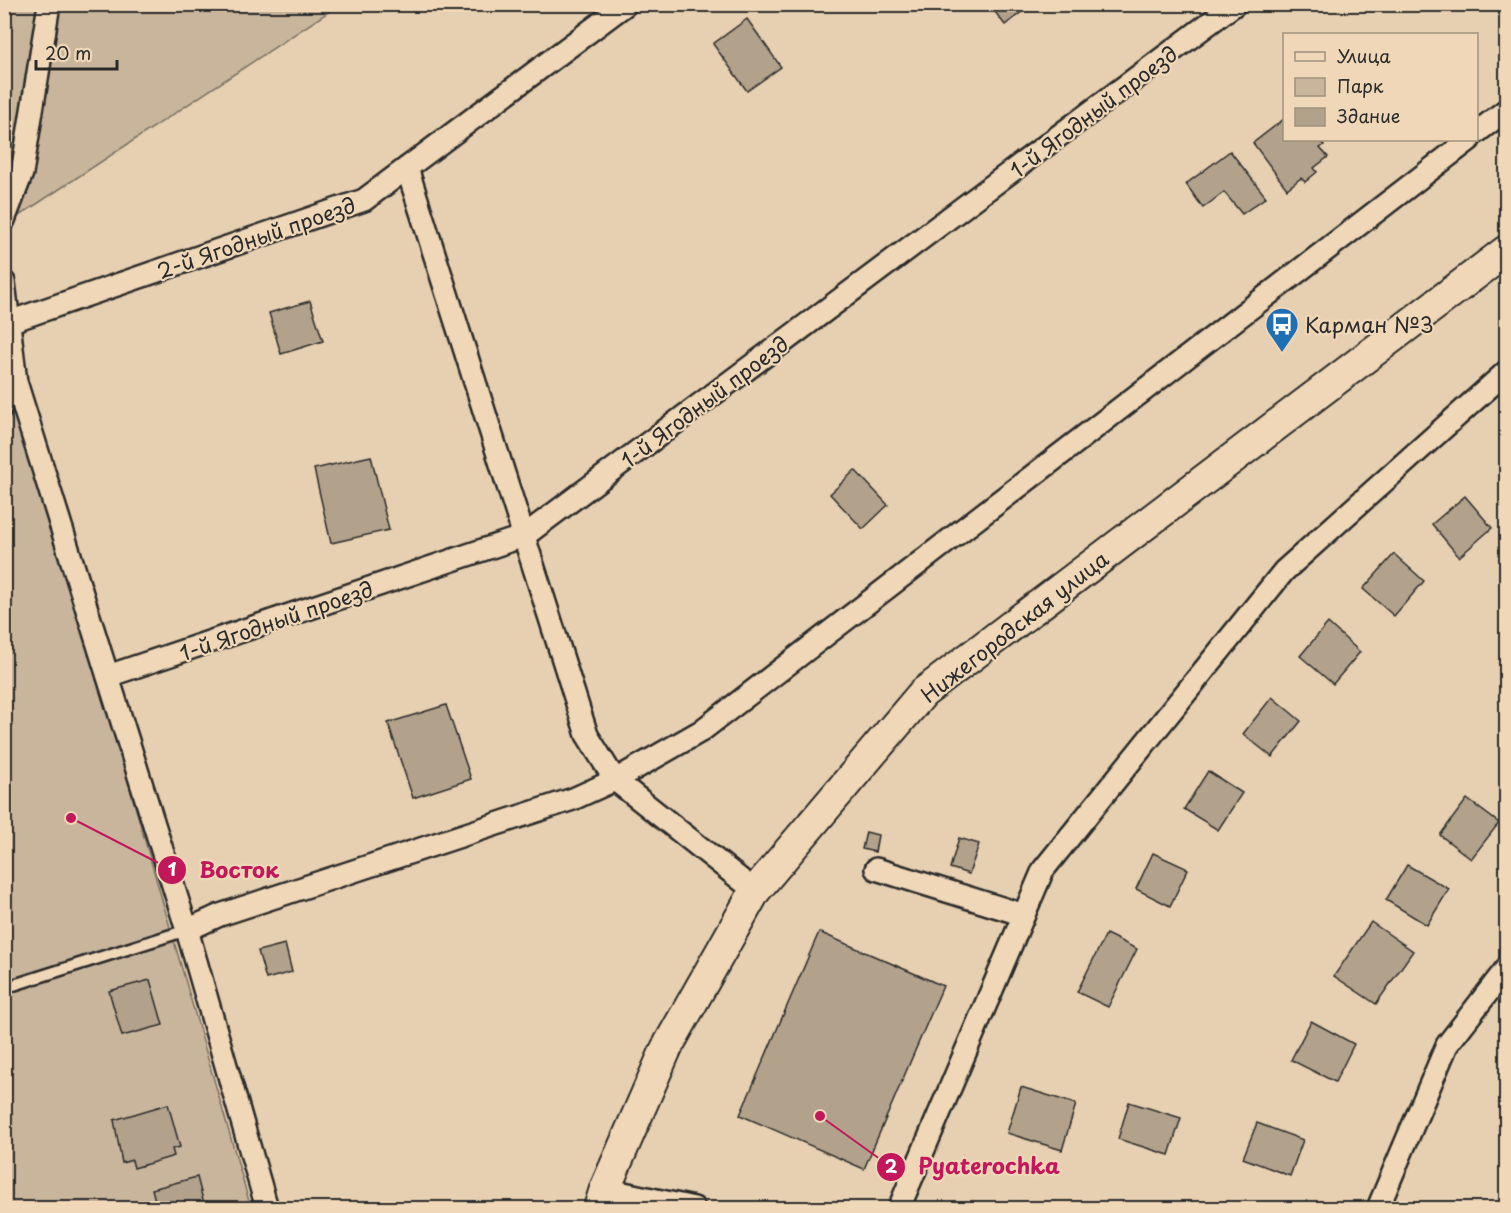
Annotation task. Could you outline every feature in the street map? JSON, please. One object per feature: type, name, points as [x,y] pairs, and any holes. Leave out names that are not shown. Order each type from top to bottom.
[{"type":"street","points":[[4,220],[22,173],[49,4]]},
{"type":"street","name":"2-й Ягодный проезд","points":[[9,322],[364,200],[626,4]]},
{"type":"street","name":"1-й Ягодный проезд","points":[[108,676],[524,536],[1235,4]]},
{"type":"street","points":[[1478,131],[1506,110]]},
{"type":"street","points":[[188,930],[220,915],[573,800],[615,780],[701,731],[1468,141]]},
{"type":"street","points":[[407,168],[587,735],[615,780],[755,891]]},
{"type":"street","name":"Нижегородская улица","points":[[602,1199],[666,1049],[755,891],[923,693],[1506,251]]},
{"type":"street","points":[[4,282],[16,382],[188,930],[267,1209]]},
{"type":"street","points":[[899,1209],[1043,870],[1284,571],[1506,372]]},
{"type":"street","points":[[876,869],[1024,915]]},
{"type":"street","points":[[1378,1209],[1447,1045],[1506,969]]},
{"type":"street","points":[[602,1199],[694,1209]]},
{"type":"lane","points":[[4,414],[16,382]]},
{"type":"lane","points":[[4,988],[188,930]]},
{"type":"green space","points":[[5,5],[339,5],[5,225]]},
{"type":"green space","points":[[4,382],[26,428],[251,1208],[5,1208]]},
{"type":"building","points":[[989,4],[1032,4],[1005,25]]},
{"type":"building","points":[[747,19],[781,67],[747,91],[713,44]]},
{"type":"building","points":[[1283,120],[1283,141],[1320,141],[1324,145],[1320,148],[1328,157],[1314,168],[1317,172],[1305,182],[1301,178],[1287,189],[1253,143]]},
{"type":"building","points":[[1230,151],[1266,197],[1242,214],[1224,192],[1203,208],[1186,184]]},
{"type":"building","points":[[310,301],[323,341],[281,354],[269,313]]},
{"type":"building","points":[[371,456],[389,530],[331,543],[314,469]]},
{"type":"building","points":[[855,470],[888,505],[863,529],[830,494]]},
{"type":"building","points":[[1465,496],[1492,528],[1459,557],[1432,524]]},
{"type":"building","points":[[1394,554],[1424,581],[1394,616],[1363,589]]},
{"type":"building","points":[[1328,623],[1360,652],[1333,684],[1300,656]]},
{"type":"building","points":[[1272,697],[1301,721],[1272,757],[1243,734]]},
{"type":"building","points":[[446,705],[471,779],[413,798],[388,723]]},
{"type":"building","points":[[1208,771],[1242,793],[1218,830],[1184,809]]},
{"type":"building","points":[[1467,799],[1499,823],[1471,859],[1440,835]]},
{"type":"building","points":[[866,832],[878,835],[875,852],[862,849]]},
{"type":"building","points":[[959,838],[979,844],[969,874],[950,868]]},
{"type":"building","points":[[1153,853],[1188,869],[1170,906],[1136,889]]},
{"type":"building","points":[[1407,865],[1449,889],[1427,925],[1386,900]]},
{"type":"building","points":[[1371,922],[1413,951],[1376,1004],[1334,976]]},
{"type":"building","points":[[819,932],[943,986],[864,1169],[740,1115]]},
{"type":"building","points":[[1106,934],[1137,949],[1108,1007],[1077,992]]},
{"type":"building","points":[[285,944],[292,972],[266,979],[258,951]]},
{"type":"building","points":[[150,980],[163,1025],[122,1036],[109,991]]},
{"type":"building","points":[[1311,1021],[1354,1044],[1335,1082],[1291,1060]]},
{"type":"building","points":[[1021,1087],[1076,1104],[1062,1150],[1007,1133]]},
{"type":"building","points":[[1129,1102],[1181,1118],[1169,1155],[1118,1139]]},
{"type":"building","points":[[168,1104],[180,1147],[172,1149],[174,1156],[134,1168],[132,1160],[122,1163],[114,1120]]},
{"type":"building","points":[[1257,1123],[1303,1140],[1290,1176],[1243,1158]]},
{"type":"building","points":[[197,1177],[205,1208],[157,1208],[152,1189]]},
{"type":"place","name":"Карман №3","points":[[1282,353]]},
{"type":"place","name":"Восток","points":[[71,818]]},
{"type":"place","name":"Pyaterochka","points":[[820,1116]]}]
